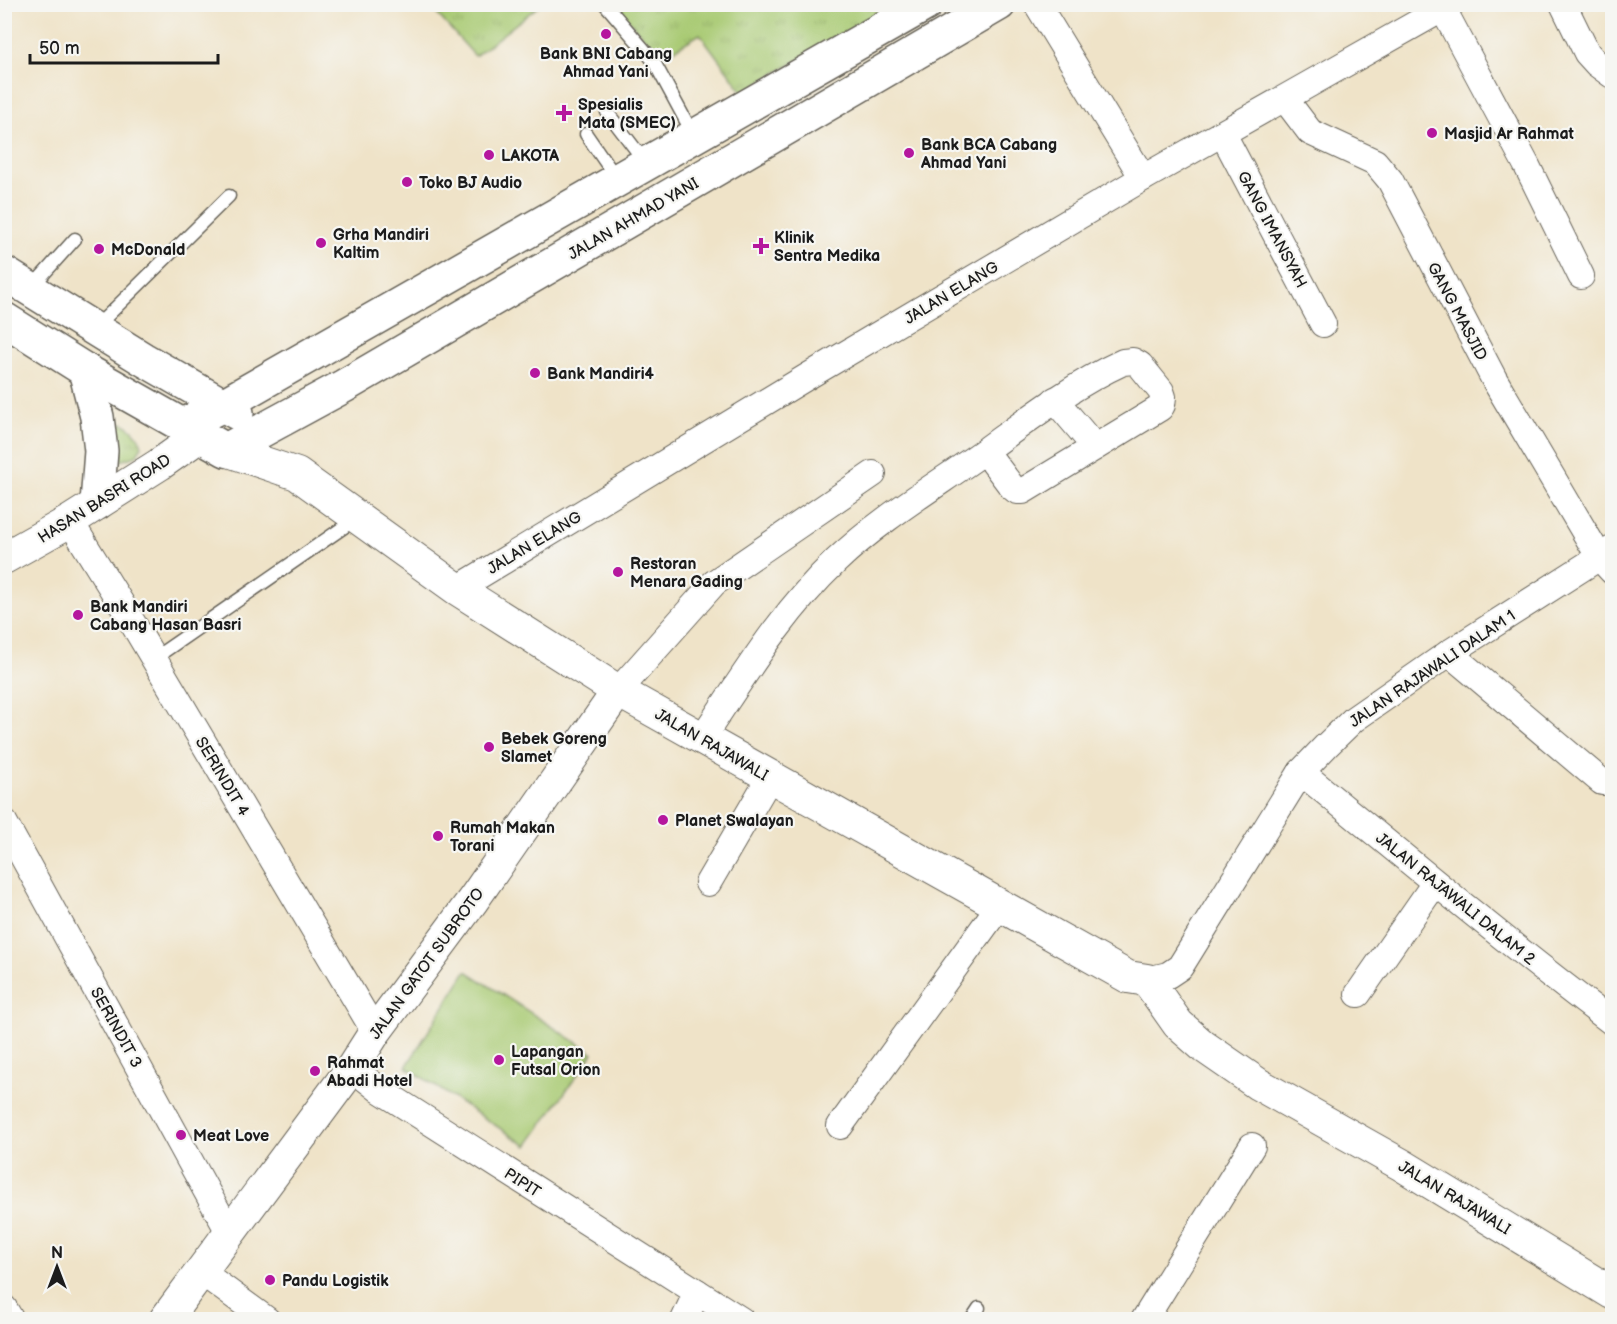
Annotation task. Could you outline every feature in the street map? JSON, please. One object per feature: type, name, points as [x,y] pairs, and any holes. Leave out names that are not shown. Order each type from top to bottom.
[{"type":"main road","points":[[4,319],[85,370],[204,437],[223,405],[926,4]]},
{"type":"main road","name":"JALAN AHMAD YANI","points":[[204,437],[265,429],[365,374],[999,4]]},
{"type":"main road","points":[[17,281],[143,359],[265,429]]},
{"type":"main road","points":[[85,370],[97,417],[101,451],[98,503]]},
{"type":"street","points":[[1037,4],[1143,178]]},
{"type":"street","points":[[1563,4],[1587,53],[1612,75]]},
{"type":"street","points":[[1447,7],[1581,276]]},
{"type":"street","name":"JALAN ELANG","points":[[457,589],[810,375],[1143,178],[1447,7]]},
{"type":"street","name":"GANG MASJID","points":[[1285,99],[1310,132],[1375,162],[1385,174],[1494,380],[1608,559]]},
{"type":"street","name":"GANG IMANSYAH","points":[[1223,134],[1323,324]]},
{"type":"street","points":[[702,738],[759,651],[807,591],[837,560],[886,520],[1055,400],[1123,362],[1133,361],[1140,364],[1162,394],[1162,405],[1022,491],[1017,491],[1012,487],[985,451]]},
{"type":"street","points":[[1055,400],[1095,447]]},
{"type":"street","points":[[265,429],[297,474]]},
{"type":"street","points":[[204,437],[297,474]]},
{"type":"street","name":"HASAN BASRI ROAD","points":[[4,558],[70,521],[204,437]]},
{"type":"street","name":"JALAN RAJAWALI","points":[[297,474],[457,589],[618,691],[1128,977],[1147,980],[1178,1024],[1203,1047],[1258,1084],[1402,1165],[1612,1293]]},
{"type":"street","points":[[618,691],[714,583],[873,474]]},
{"type":"street","name":"SERINDIT 4","points":[[70,521],[375,1032]]},
{"type":"street","name":"JALAN RAJAWALI DALAM 1","points":[[1147,980],[1167,975],[1180,967],[1301,772],[1354,719],[1449,653],[1608,559]]},
{"type":"street","points":[[1449,653],[1602,782]]},
{"type":"street","name":"JALAN GATOT SUBROTO","points":[[165,1320],[473,900],[618,691]]},
{"type":"street","name":"JALAN RAJAWALI DALAM 2","points":[[1301,772],[1435,883],[1612,1022]]},
{"type":"street","points":[[708,883],[770,777]]},
{"type":"street","name":"SERINDIT 3","points":[[4,822],[229,1232]]},
{"type":"street","points":[[1358,994],[1435,883]]},
{"type":"street","points":[[840,1126],[1000,905]]},
{"type":"street","name":"PIPIT","points":[[352,1068],[380,1090],[741,1320]]},
{"type":"street","points":[[1144,1320],[1252,1146]]},
{"type":"street","points":[[200,1271],[267,1320]]},
{"type":"street","points":[[684,1320],[697,1292]]},
{"type":"street","points":[[4,1308],[11,1320]]},
{"type":"lane","points":[[605,4],[653,60],[694,136]]},
{"type":"lane","points":[[608,112],[646,164]]},
{"type":"lane","points":[[586,134],[618,180]]},
{"type":"lane","points":[[94,328],[229,196]]},
{"type":"lane","points":[[17,281],[75,239]]},
{"type":"lane","points":[[153,659],[358,517]]},
{"type":"lane","points":[[970,1320],[979,1308]]},
{"type":"green space","points":[[429,5],[540,5],[475,56]]},
{"type":"green space","points":[[614,5],[894,5],[743,92],[700,34],[662,57]]},
{"type":"green space","points":[[103,417],[122,423],[136,434],[142,446],[136,456],[110,464]]},
{"type":"green space","name":"Lapangan Futsal Orion","points":[[466,971],[593,1053],[527,1146],[406,1067]]},
{"type":"place","name":"Bank BNI Cabang Ahmad Yani","points":[[606,34]]},
{"type":"place","name":"Spesialis Mata (SMEC)","points":[[564,113]]},
{"type":"place","name":"Masjid Ar Rahmat","points":[[1432,133]]},
{"type":"place","name":"Bank BCA Cabang Ahmad Yani","points":[[909,153]]},
{"type":"place","name":"LAKOTA","points":[[489,155]]},
{"type":"place","name":"Toko BJ Audio","points":[[407,182]]},
{"type":"place","name":"Grha Mandiri Kaltim","points":[[321,243]]},
{"type":"place","name":"Klinik Sentra Medika","points":[[761,246]]},
{"type":"place","name":"McDonald","points":[[99,249]]},
{"type":"place","name":"Bank Mandiri4","points":[[535,373]]},
{"type":"place","name":"Restoran Menara Gading","points":[[618,572]]},
{"type":"place","name":"Bank Mandiri Cabang Hasan Basri","points":[[78,615]]},
{"type":"place","name":"Bebek Goreng Slamet","points":[[489,747]]},
{"type":"place","name":"Planet Swalayan","points":[[663,820]]},
{"type":"place","name":"Rumah Makan Torani","points":[[438,836]]},
{"type":"place","name":"Lapangan Futsal Orion","points":[[499,1060]]},
{"type":"place","name":"Rahmat Abadi Hotel","points":[[315,1071]]},
{"type":"place","name":"Meat Love","points":[[181,1135]]},
{"type":"place","name":"Pandu Logistik","points":[[270,1280]]}]
